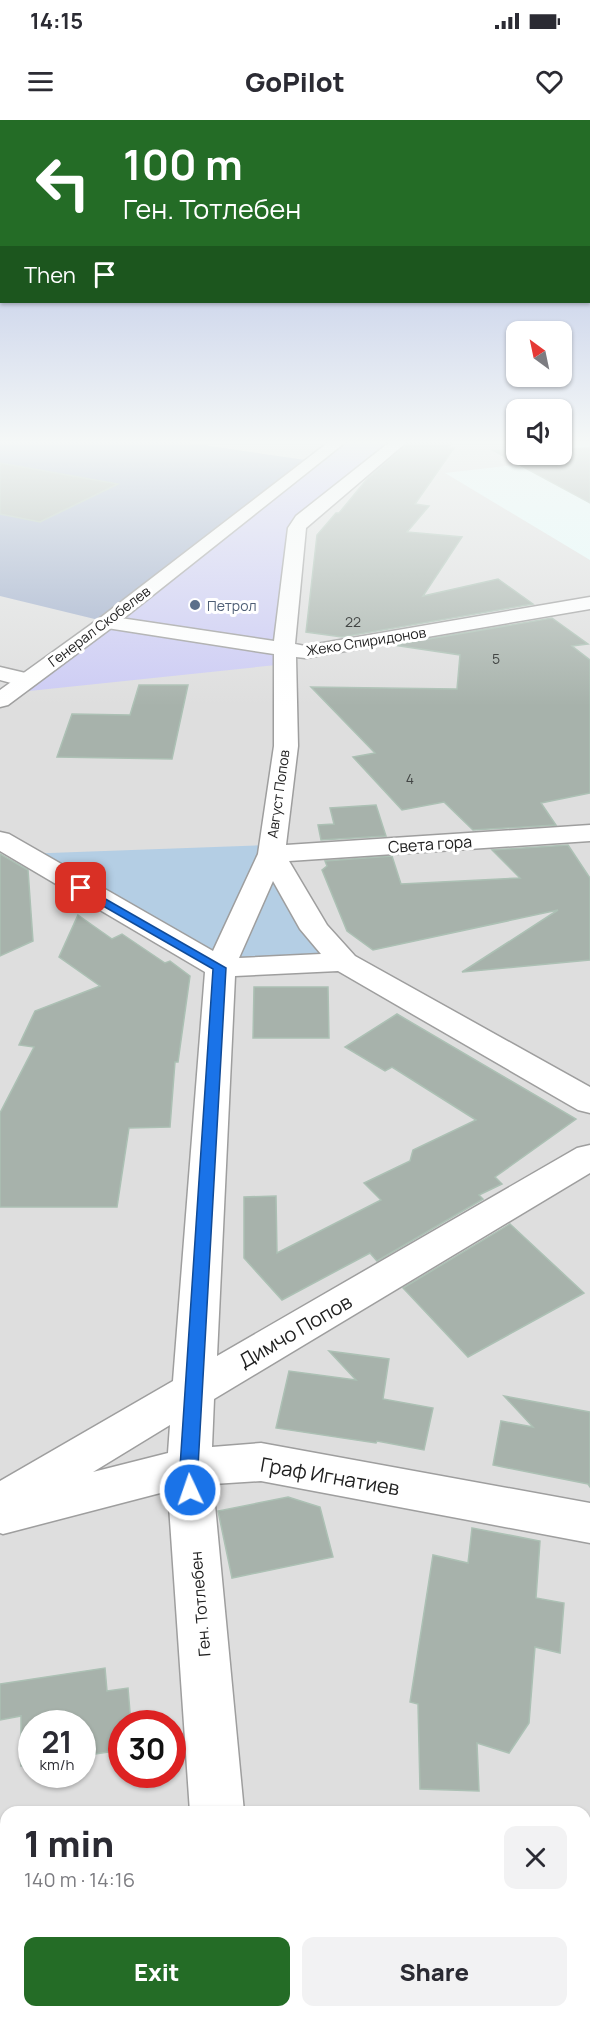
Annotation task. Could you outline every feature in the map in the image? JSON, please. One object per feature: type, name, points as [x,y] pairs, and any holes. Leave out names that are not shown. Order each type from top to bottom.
[{"type":"street","name":"Генерал Скобелев","points":[[0,700],[107,622],[226,530]]},
{"type":"street","name":"Август Попов","points":[[297,530],[284,650],[286,746],[271,854],[315,929],[344,962],[590,1102]]},
{"type":"street","name":"Жеко Спиридонов","points":[[107,622],[305,652],[581,604]]},
{"type":"street","points":[[581,604],[590,618]]},
{"type":"street","points":[[0,673],[26,680]]},
{"type":"street","name":"Света гора","points":[[271,854],[590,833]]},
{"type":"street","points":[[0,840],[220,968],[344,962]]},
{"type":"street","points":[[220,968],[271,854]]},
{"type":"street","name":"Ген. Тотлебен","points":[[217,1806],[189,1467],[220,968]]},
{"type":"street","name":"Димчо Попов","points":[[0,1504],[590,1157]]},
{"type":"street","points":[[549,1182],[590,1187]]},
{"type":"street","name":"Граф Игнатиев","points":[[0,1515],[189,1467],[261,1462],[590,1523]]},
{"type":"shaded area","points":[[0,530],[590,530],[590,1806],[0,1806]]},
{"type":"shaded area","points":[[0,530],[225,530],[107,622],[0,596]]},
{"type":"shaded area","points":[[223,530],[301,530],[286,664],[10,693]]},
{"type":"shaded area","points":[[539,530],[590,530],[590,560]]},
{"type":"shaded area","points":[[270,845],[344,962],[220,968],[22,854]]},
{"type":"building","points":[[322,530],[409,530],[407,532],[462,537],[423,596],[498,579],[533,604],[342,637],[306,632],[317,535]]},
{"type":"building","points":[[552,618],[588,644],[572,646],[590,660],[590,793],[541,803],[556,825],[473,830],[444,802],[402,810],[353,757],[375,753],[311,687],[457,689],[460,655],[393,645]]},
{"type":"building","points":[[139,685],[188,685],[172,759],[57,757],[72,714],[130,715]]},
{"type":"building","points":[[376,805],[386,836],[321,840],[318,825],[334,824],[330,808]]},
{"type":"building","points":[[568,845],[590,878],[590,960],[462,972],[558,910],[373,950],[347,931],[322,870],[327,866],[325,861],[392,856],[401,884],[520,878],[492,850]]},
{"type":"building","points":[[0,854],[28,870],[33,941],[0,956]]},
{"type":"building","points":[[78,915],[112,939],[122,934],[165,963],[170,961],[190,976],[178,1062],[175,1062],[170,1127],[129,1128],[117,1207],[0,1207],[0,1113],[34,1047],[19,1045],[35,1011],[100,986],[59,957]]},
{"type":"building","points":[[254,987],[328,987],[329,1038],[253,1038]]},
{"type":"building","points":[[397,1014],[576,1119],[495,1177],[502,1184],[479,1195],[483,1199],[377,1261],[370,1253],[282,1300],[244,1258],[244,1197],[276,1196],[277,1253],[381,1200],[364,1183],[410,1161],[413,1150],[476,1120],[392,1067],[385,1071],[345,1047]]},
{"type":"building","points":[[510,1224],[584,1293],[468,1357],[403,1288]]},
{"type":"building","points":[[329,1351],[389,1359],[383,1399],[433,1408],[424,1450],[377,1441],[376,1443],[276,1428],[289,1371],[356,1380]]},
{"type":"building","points":[[504,1396],[590,1412],[590,1487],[588,1484],[493,1465],[501,1421],[533,1427]]},
{"type":"building","points":[[288,1497],[320,1507],[333,1557],[232,1578],[218,1511]]},
{"type":"building","points":[[472,1528],[540,1541],[536,1598],[564,1603],[560,1653],[535,1647],[529,1723],[509,1753],[477,1743],[479,1791],[420,1789],[418,1704],[410,1702],[433,1555],[468,1563]]},
{"type":"building","points":[[105,1668],[107,1691],[128,1688],[130,1710],[108,1710],[108,1752],[96,1754],[96,1710],[18,1710],[18,1717],[0,1720],[0,1684]]},
{"type":"place","name":"Петрол","points":[[195,605]]},
{"type":"route","points":[[81,888],[220,968],[189,1467],[190,1490]]}]
